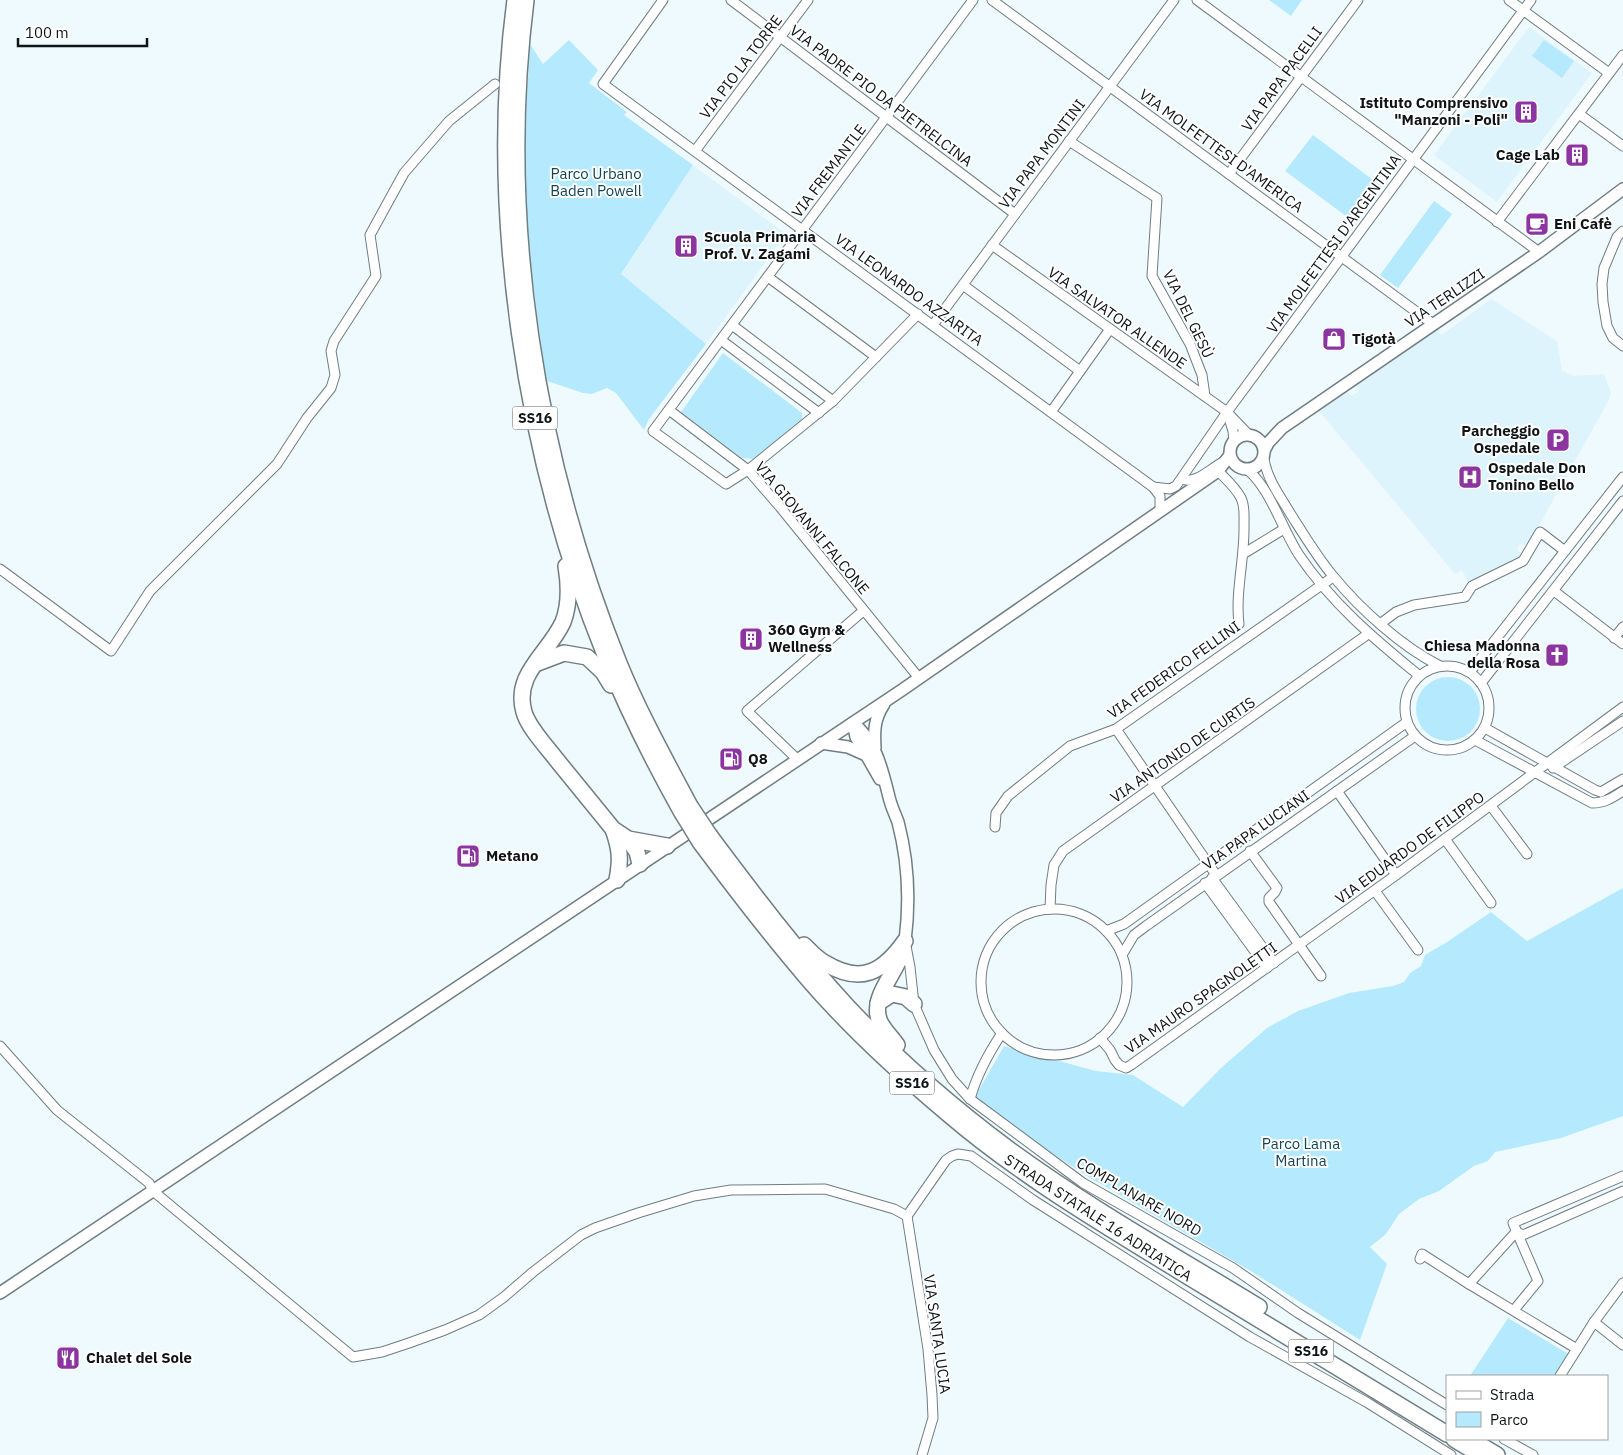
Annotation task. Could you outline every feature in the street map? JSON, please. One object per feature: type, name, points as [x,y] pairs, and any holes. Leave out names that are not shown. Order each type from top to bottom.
[{"type":"highway","name":"STRADA STATALE 16 ADRIATICA","points":[[515,0],[510,40],[507,118],[507,183],[510,230],[517,307],[530,392],[555,505],[582,593],[605,655],[646,745],[705,839],[759,920],[810,980],[840,1013],[904,1076],[962,1126],[1001,1156],[1070,1203],[1446,1433]]},
{"type":"highway","name":"STRADA STATALE 16 ADRIATICA","points":[[526,0],[520,60],[518,184],[524,272],[531,334],[544,409],[559,480],[601,616],[620,664],[685,808]]},
{"type":"highway","points":[[555,505],[569,583],[568,602],[563,621],[553,640],[525,678],[521,695],[524,713],[539,738],[624,842],[630,857],[640,864]]},
{"type":"highway","points":[[535,664],[564,653],[587,658],[603,672],[646,745]]},
{"type":"highway","name":"STRADA STATALE 16 ADRIATICA","points":[[705,839],[849,1008],[924,1079],[1007,1147],[1062,1186],[1446,1423]]},
{"type":"highway","points":[[624,842],[667,846]]},
{"type":"highway","points":[[617,880],[624,842]]},
{"type":"highway","points":[[760,904],[823,962],[842,972],[862,974],[881,967],[894,956],[905,941]]},
{"type":"highway","points":[[905,941],[900,959],[884,986],[878,1003],[877,1013],[880,1023],[924,1079]]},
{"type":"highway","points":[[878,1003],[892,994],[906,997],[914,1004]]},
{"type":"highway","points":[[1456,1440],[1480,1455]]},
{"type":"highway","points":[[1472,1440],[1497,1455]]},
{"type":"main road","name":"VIA TERLIZZI","points":[[1264,454],[1268,443],[1282,428],[1538,252],[1623,189]]},
{"type":"main road","name":"VIA TERLIZZI","points":[[1251,435],[1282,428]]},
{"type":"main road","points":[[0,1294],[853,723],[1218,471],[1229,457],[1234,442],[1242,436],[1251,435],[1260,440],[1264,454],[1257,467],[1218,471]]},
{"type":"main road","points":[[1229,457],[1243,469]]},
{"type":"main road","points":[[870,753],[874,726],[878,713],[886,700]]},
{"type":"main road","points":[[853,723],[856,737],[870,753],[898,822],[906,859],[908,917],[905,941]]},
{"type":"main road","points":[[821,743],[870,753]]},
{"type":"street","name":"VIA LEONARDO AZZARITA","points":[[663,0],[603,84],[1153,487]]},
{"type":"street","name":"VIA PADRE PIO DA PIETRELCINA","points":[[731,0],[1015,214]]},
{"type":"street","name":"VIA PIO LA TORRE","points":[[695,151],[808,0]]},
{"type":"street","name":"VIA FREMANTLE","points":[[748,470],[726,484],[653,431],[973,0]]},
{"type":"street","name":"VIA MOLFETTESI D'AMERICA","points":[[992,0],[1433,324]]},
{"type":"street","name":"VIA PAPA MONTINI","points":[[933,325],[1174,0]]},
{"type":"street","points":[[1198,0],[1538,252]]},
{"type":"street","name":"VIA PAPA PACELLI","points":[[1229,174],[1358,0]]},
{"type":"street","points":[[1509,0],[1609,73]]},
{"type":"street","name":"VIA MOLFETTESI D'ARGENTINA","points":[[1182,479],[1227,412],[1531,0]]},
{"type":"street","points":[[1497,222],[1623,55]]},
{"type":"street","points":[[0,569],[110,651],[150,591],[277,464],[307,418],[331,388],[334,374],[331,351],[334,341],[376,276],[370,235],[404,173],[449,121],[495,84]]},
{"type":"street","points":[[1579,114],[1623,146]]},
{"type":"street","name":"VIA DEL GESÙ","points":[[1069,141],[1158,198],[1152,276],[1190,344],[1202,374],[1205,396]]},
{"type":"street","points":[[1623,231],[1617,237],[1604,268],[1602,284],[1607,326],[1613,338],[1623,346]]},
{"type":"street","name":"VIA SALVATOR ALLENDE","points":[[992,245],[1227,412],[1251,435]]},
{"type":"street","points":[[768,276],[876,357]]},
{"type":"street","points":[[963,285],[1080,371]]},
{"type":"street","points":[[748,470],[819,413],[918,314]]},
{"type":"street","points":[[732,325],[833,400]]},
{"type":"street","points":[[1051,412],[1110,330]]},
{"type":"street","points":[[721,340],[819,413]]},
{"type":"street","name":"VIA GIOVANNI FALCONE","points":[[669,410],[748,470],[918,678]]},
{"type":"street","points":[[1227,412],[1234,431],[1234,442]]},
{"type":"street","points":[[1264,454],[1265,467],[1276,491],[1311,547],[1333,577],[1380,624],[1421,656],[1440,666]]},
{"type":"street","points":[[1153,487],[1170,489],[1176,486],[1182,479],[1186,481],[1193,480],[1229,457]]},
{"type":"street","points":[[1243,469],[1254,475],[1268,496],[1299,555],[1321,585],[1368,634],[1416,673],[1418,677]]},
{"type":"street","points":[[1218,471],[1235,489],[1241,498],[1244,509],[1243,554],[1238,594],[1239,624]]},
{"type":"street","points":[[1470,672],[1623,477]]},
{"type":"street","points":[[1153,487],[1160,496],[1160,511]]},
{"type":"street","points":[[1615,488],[1623,494]]},
{"type":"street","points":[[1481,682],[1623,501]]},
{"type":"street","points":[[1243,554],[1284,529]]},
{"type":"street","points":[[1380,624],[1396,612],[1414,605],[1465,597],[1472,586],[1523,561],[1540,532],[1565,551]]},
{"type":"street","points":[[1572,543],[1583,552]]},
{"type":"street","name":"VIA FEDERICO FELLINI","points":[[995,827],[996,813],[1008,796],[1070,746],[1116,728],[1333,577]]},
{"type":"street","points":[[1554,591],[1623,644]]},
{"type":"street","points":[[797,759],[746,711],[863,611]]},
{"type":"street","points":[[1614,638],[1623,626]]},
{"type":"street","name":"VIA ANTONIO DE CURTIS","points":[[1050,909],[1054,865],[1063,851],[1156,787],[1368,634]]},
{"type":"street","points":[[1440,666],[1460,668],[1470,672],[1481,682],[1487,693],[1490,705],[1485,728],[1475,740],[1464,748],[1451,751],[1437,750],[1425,745],[1415,736],[1407,722],[1404,710],[1410,686],[1428,670],[1440,666]]},
{"type":"street","name":"VIA EDUARDO DE FILIPPO","points":[[1300,944],[1536,773],[1623,707]]},
{"type":"street","points":[[1536,773],[1556,768],[1623,721]]},
{"type":"street","name":"VIA PAPA LUCIANI","points":[[1106,931],[1124,924],[1407,722]]},
{"type":"street","points":[[1116,728],[1208,864],[1211,879],[1271,965]]},
{"type":"street","points":[[1485,728],[1601,792]]},
{"type":"street","name":"VIA PAPA LUCIANI","points":[[1122,955],[1134,935],[1250,851],[1415,736]]},
{"type":"street","points":[[1475,740],[1592,803],[1601,803],[1623,791]]},
{"type":"street","points":[[1601,792],[1623,778]]},
{"type":"street","points":[[1312,790],[1320,802]]},
{"type":"street","points":[[1337,791],[1396,875]]},
{"type":"street","points":[[1601,792],[1601,803]]},
{"type":"street","points":[[1491,806],[1527,854]]},
{"type":"street","points":[[1446,839],[1491,903]]},
{"type":"street","points":[[1250,851],[1277,888],[1269,898],[1269,902],[1321,976]]},
{"type":"street","points":[[1375,891],[1418,950]]},
{"type":"street","points":[[1050,909],[1066,910],[1080,914],[1094,921],[1106,931],[1122,955],[1127,981],[1126,994],[1117,1018],[1100,1038],[1090,1046],[1078,1051],[1051,1055],[1025,1048],[1002,1033],[989,1014],[982,993],[981,978],[984,963],[993,942],[1008,925],[1021,917],[1050,909]]},
{"type":"street","name":"COMPLANARE NORD","points":[[905,941],[914,1004],[934,1050],[952,1079],[970,1099],[1083,1183],[1233,1268],[1298,1313],[1446,1404]]},
{"type":"street","name":"VIA MAURO SPAGNOLETTI","points":[[1100,1038],[1110,1050],[1114,1060],[1126,1068],[1300,944]]},
{"type":"street","points":[[970,1099],[975,1080],[1002,1033]]},
{"type":"street","points":[[0,1046],[57,1110],[149,1183],[153,1191],[353,1357],[382,1352],[445,1330],[479,1315],[581,1235],[638,1213],[694,1196],[731,1190],[826,1189],[894,1209],[907,1216],[946,1160],[958,1154],[970,1156],[1040,1204],[1250,1337],[1368,1403],[1451,1455]]},
{"type":"street","points":[[1469,1284],[1514,1227],[1623,1176]]},
{"type":"street","points":[[1514,1227],[1523,1235],[1623,1191]]},
{"type":"street","name":"VIA SANTA LUCIA","points":[[907,1216],[928,1349],[932,1395],[933,1418],[922,1455]]},
{"type":"street","points":[[1514,1227],[1538,1281],[1514,1310]]},
{"type":"street","points":[[1420,1259],[1422,1254],[1577,1349]]},
{"type":"street","points":[[1561,1375],[1594,1322],[1623,1283]]},
{"type":"street","points":[[1594,1322],[1623,1345]]},
{"type":"street","points":[[1518,1442],[1532,1455]]},
{"type":"shaded area","points":[[1529,27],[1592,73],[1497,202],[1434,155]]},
{"type":"shaded area","points":[[693,165],[786,234],[706,344],[621,275]]},
{"type":"shaded area","name":"Ospedale Don Tonino Bello","points":[[1491,299],[1557,341],[1562,371],[1574,376],[1604,374],[1611,392],[1609,400],[1528,545],[1520,544],[1517,549],[1522,555],[1520,558],[1471,582],[1468,581],[1462,570],[1455,574],[1318,410],[1347,391],[1351,396],[1360,391],[1356,384],[1437,329],[1441,335],[1443,334]]},
{"type":"green space","points":[[1269,0],[1302,0],[1291,16]]},
{"type":"green space","name":"Parco Urbano Baden Powell","points":[[569,40],[598,70],[589,83],[627,112],[624,115],[693,165],[621,274],[706,344],[649,419],[644,430],[616,393],[607,388],[592,394],[583,393],[547,381],[539,331],[526,203],[525,144],[530,44],[543,64]]},
{"type":"green space","points":[[1544,40],[1574,61],[1562,78],[1532,56]]},
{"type":"green space","points":[[1313,135],[1381,186],[1354,222],[1285,171]]},
{"type":"green space","points":[[1434,201],[1452,214],[1398,288],[1380,275]]},
{"type":"green space","points":[[723,353],[802,413],[802,419],[753,459],[742,458],[681,412]]},
{"type":"green space","points":[[1448,677],[1466,683],[1474,691],[1480,709],[1474,727],[1466,735],[1448,741],[1430,735],[1422,727],[1416,709],[1422,691],[1430,683]]},
{"type":"green space","name":"Parco Lama Martina","points":[[1623,888],[1623,1116],[1561,1138],[1495,1152],[1488,1161],[1474,1166],[1439,1191],[1419,1199],[1399,1214],[1386,1234],[1370,1247],[1387,1264],[1360,1340],[1254,1273],[1087,1176],[1030,1139],[975,1097],[1004,1046],[1096,1071],[1133,1075],[1183,1107],[1221,1068],[1267,1028],[1298,1011],[1349,993],[1393,986],[1404,982],[1410,973],[1421,966],[1425,955],[1491,912],[1527,941]]},
{"type":"green space","points":[[1508,1318],[1572,1356],[1560,1375],[1471,1375]]},
{"type":"place","name":"Istituto Comprensivo \"Manzoni - Poli\"","points":[[1526,112]]},
{"type":"place","name":"Cage Lab","points":[[1577,155]]},
{"type":"place","name":"Eni Cafè","points":[[1537,224]]},
{"type":"place","name":"Scuola Primaria Prof. V. Zagami","points":[[686,246]]},
{"type":"place","name":"Tigotà","points":[[1334,339]]},
{"type":"place","name":"Parcheggio Ospedale","points":[[1558,440]]},
{"type":"place","name":"Ospedale Don Tonino Bello","points":[[1470,477]]},
{"type":"place","name":"360 Gym & Wellness","points":[[751,639]]},
{"type":"place","name":"Chiesa Madonna della Rosa","points":[[1557,655]]},
{"type":"place","name":"Q8","points":[[731,759]]},
{"type":"place","name":"Metano","points":[[468,856]]},
{"type":"place","name":"Chalet del Sole","points":[[68,1358]]}]
